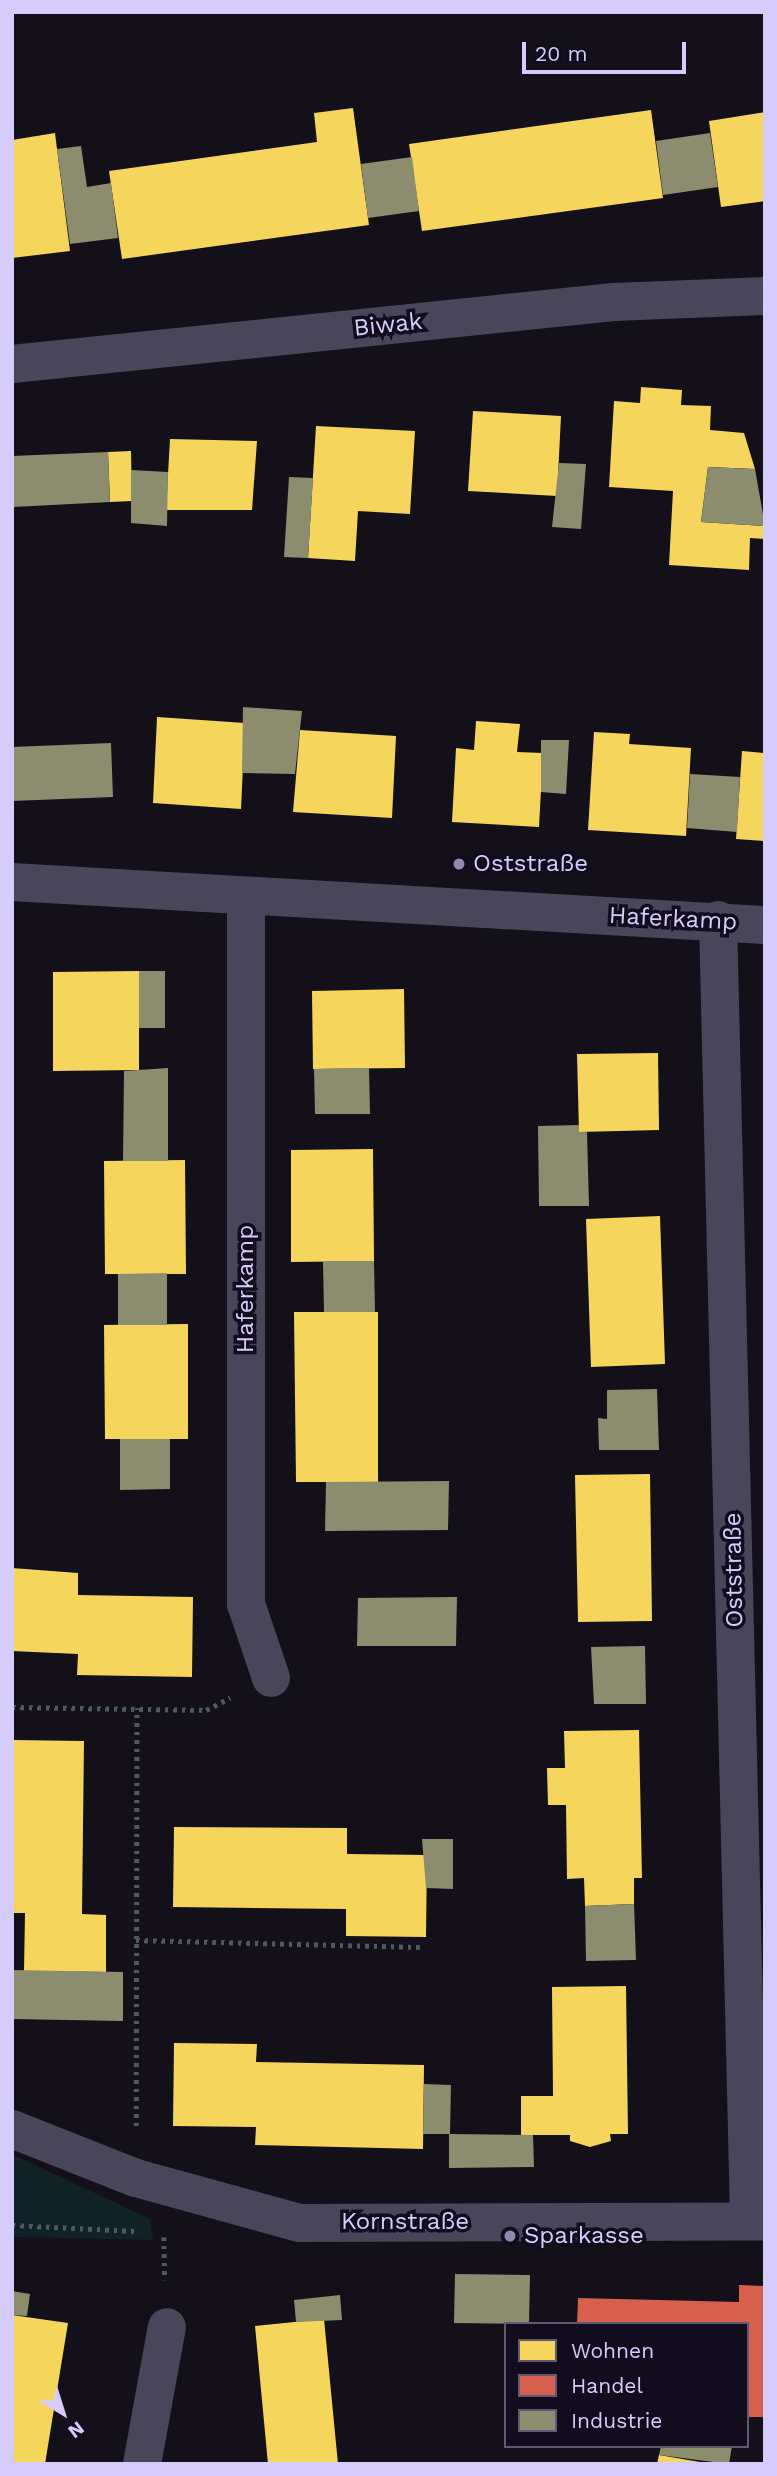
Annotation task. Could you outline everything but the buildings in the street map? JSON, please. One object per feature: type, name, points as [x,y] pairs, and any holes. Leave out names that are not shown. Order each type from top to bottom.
[{"type":"street","name":"Biwak","points":[[12,363],[614,302],[765,296]]},
{"type":"street","name":"Haferkamp","points":[[12,882],[718,920],[765,925]]},
{"type":"street","name":"Haferkamp","points":[[246,896],[246,1604],[271,1678]]},
{"type":"street","name":"Oststraße","points":[[718,920],[757,2221]]},
{"type":"street","name":"Kornstraße","points":[[12,2129],[136,2178],[299,2223],[757,2221]]},
{"type":"street","points":[[142,2464],[167,2327]]},
{"type":"path","points":[[12,1707],[206,1710],[271,1678]]},
{"type":"path","points":[[136,2178],[137,1708]]},
{"type":"path","points":[[136,1940],[420,1947]]},
{"type":"path","points":[[12,2225],[164,2232],[167,2327]]},
{"type":"shaded area","points":[[12,2154],[150,2219],[153,2240],[12,2237]]},
{"type":"place","name":"Oststraße","points":[[459,864]]},
{"type":"place","name":"Sparkasse","points":[[510,2236]]}]
